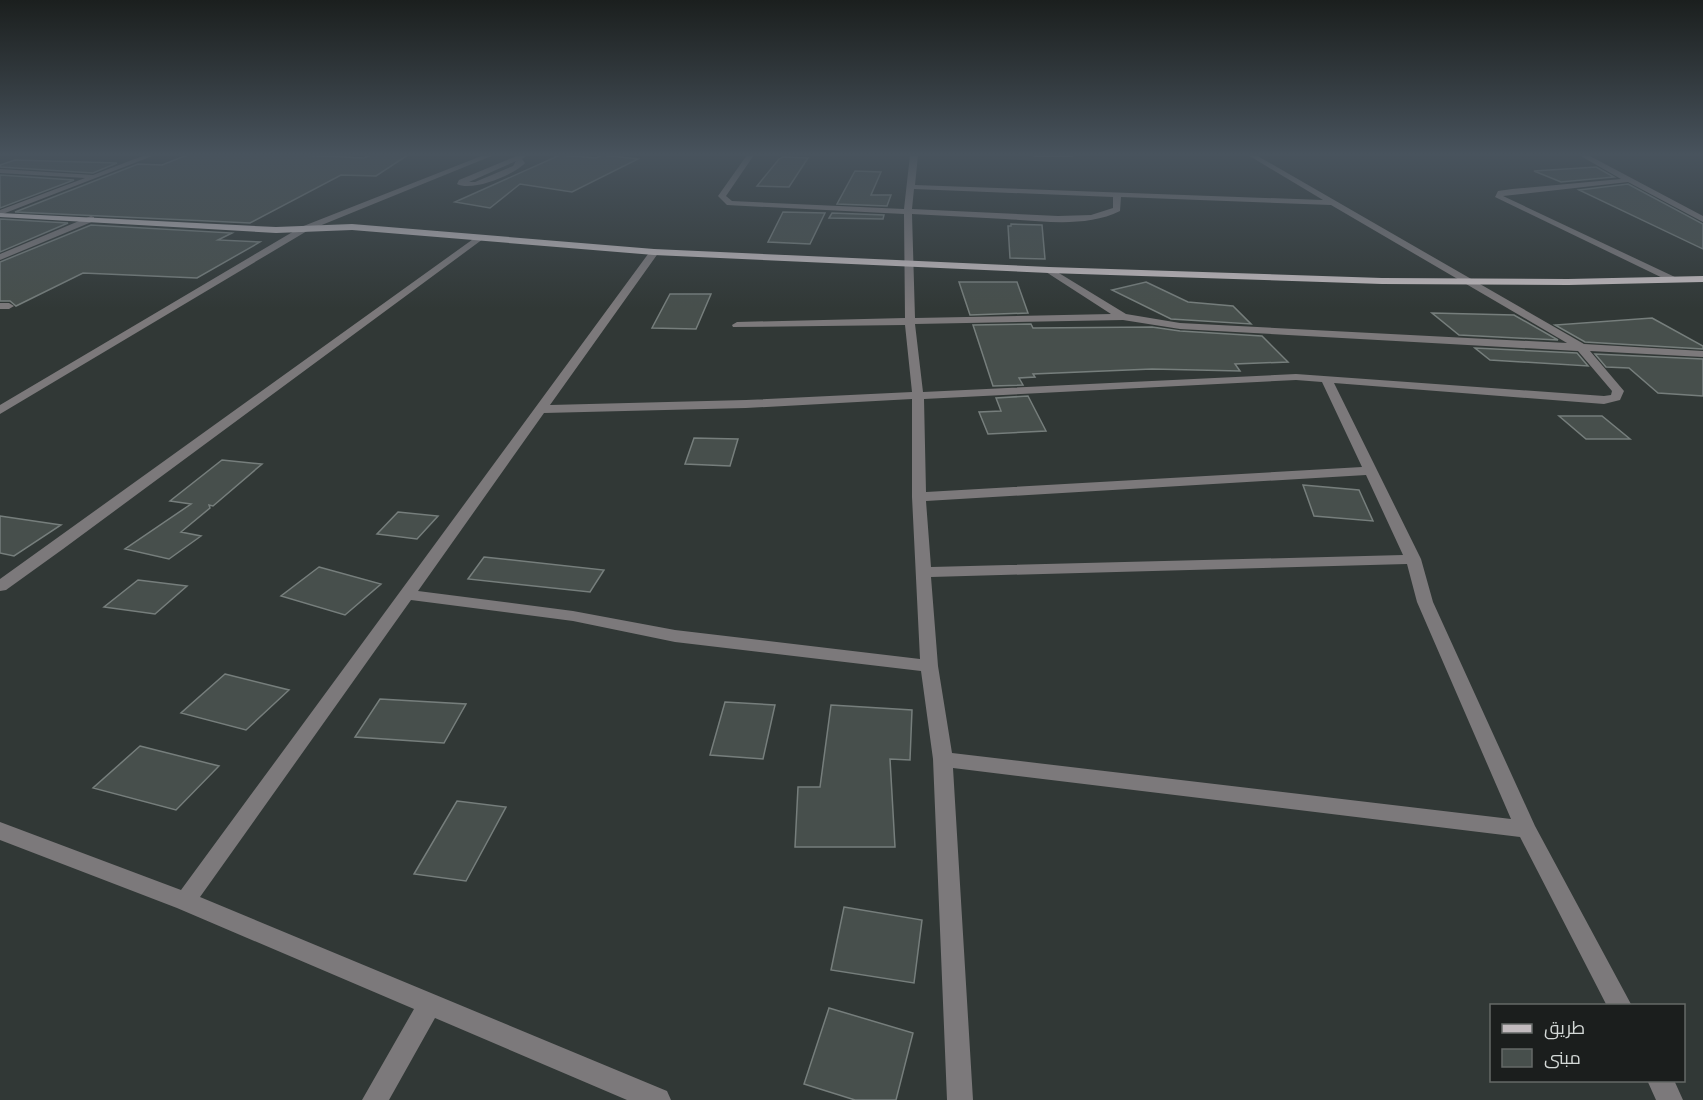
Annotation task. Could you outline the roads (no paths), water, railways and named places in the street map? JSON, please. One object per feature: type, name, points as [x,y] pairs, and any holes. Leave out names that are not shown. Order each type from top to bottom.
[{"type":"main road","points":[[0,214],[276,230],[352,227],[654,252],[1049,270],[1469,282],[1703,279]]},
{"type":"street","points":[[0,214],[20,206]]},
{"type":"street","points":[[0,410],[304,229],[361,206]]},
{"type":"street","points":[[796,206],[1026,219],[1091,217],[1107,214],[1117,209],[1117,206]]},
{"type":"street","points":[[908,206],[910,322],[918,396],[919,497],[929,666],[942,759],[960,1100]]},
{"type":"street","points":[[543,409],[918,396],[1296,377],[1604,400],[1616,397],[1618,391],[1581,347],[1338,206]]},
{"type":"street","points":[[1519,206],[1674,280]]},
{"type":"street","points":[[1679,206],[1703,219]]},
{"type":"street","points":[[0,257],[91,219]]},
{"type":"street","points":[[0,586],[68,539],[479,239]]},
{"type":"street","points":[[186,902],[654,252]]},
{"type":"street","points":[[1049,270],[1123,317]]},
{"type":"street","points":[[737,325],[1123,317],[1180,326],[1703,354]]},
{"type":"street","points":[[1326,378],[1413,559],[1425,602],[1526,829],[1619,1004]]},
{"type":"street","points":[[919,497],[1371,471]]},
{"type":"street","points":[[924,572],[1413,559]]},
{"type":"street","points":[[408,595],[573,616],[675,636],[929,666]]},
{"type":"street","points":[[942,759],[1526,829]]},
{"type":"street","points":[[0,831],[186,902],[658,1100]]},
{"type":"street","points":[[375,1100],[430,1004]]},
{"type":"street","points":[[1661,1082],[1670,1100]]}]
